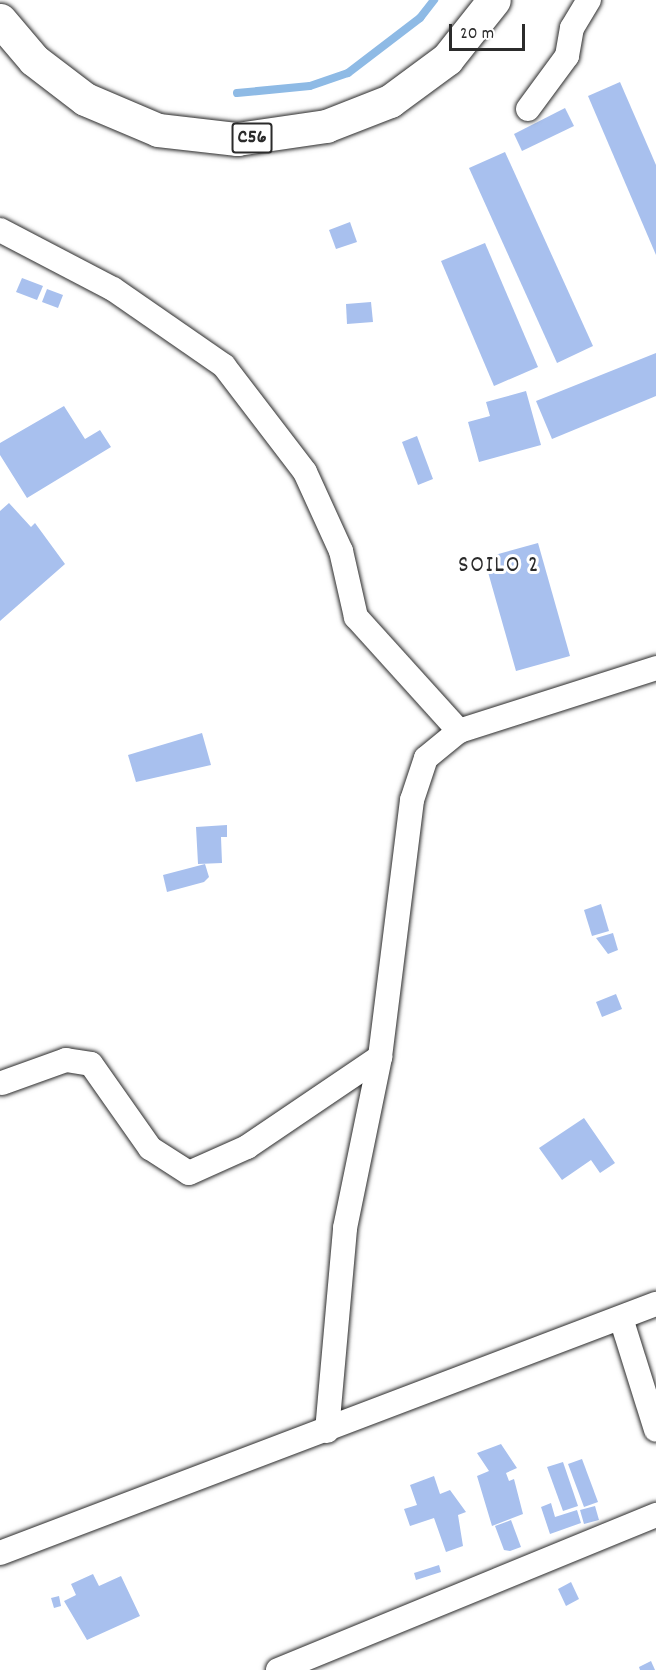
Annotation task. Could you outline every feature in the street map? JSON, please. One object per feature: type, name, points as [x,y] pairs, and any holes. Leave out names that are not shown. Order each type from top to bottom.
[{"type":"highway","name":"C56","points":[[0,20],[33,60],[85,99],[158,130],[237,139],[326,126],[390,101],[447,59],[494,0]]},
{"type":"street","points":[[528,110],[567,56],[572,28],[589,0]]},
{"type":"street","points":[[0,230],[113,289],[224,366],[305,472],[341,551],[356,618],[459,731]]},
{"type":"street","points":[[327,1431],[345,1228],[380,1057],[412,800],[426,758],[459,731],[656,668]]},
{"type":"street","points":[[2,1083],[66,1060],[91,1064],[150,1148],[189,1173],[247,1147],[380,1057]]},
{"type":"street","points":[[0,1553],[327,1431],[656,1304]]},
{"type":"street","points":[[621,1318],[656,1430]]},
{"type":"street","points":[[278,1670],[656,1515]]},
{"type":"building","points":[[620,82],[656,165],[656,255],[588,96]]},
{"type":"building","points":[[565,108],[574,126],[522,151],[514,134]]},
{"type":"building","points":[[505,152],[593,346],[557,363],[469,168]]},
{"type":"building","points":[[350,222],[357,242],[336,249],[329,230]]},
{"type":"building","points":[[485,243],[538,367],[494,386],[441,261]]},
{"type":"building","points":[[22,278],[43,286],[37,300],[16,292]]},
{"type":"building","points":[[47,289],[63,295],[58,308],[42,302]]},
{"type":"building","points":[[371,302],[373,322],[347,324],[346,304]]},
{"type":"building","points":[[656,353],[656,396],[552,439],[536,401]]},
{"type":"building","points":[[526,391],[541,445],[479,462],[468,422],[490,416],[486,402]]},
{"type":"building","points":[[64,406],[85,439],[100,430],[111,447],[27,498],[0,455],[0,443]]},
{"type":"building","points":[[417,436],[433,479],[418,485],[402,442]]},
{"type":"building","points":[[9,503],[31,527],[35,523],[65,564],[0,621],[0,511]]},
{"type":"building","points":[[538,543],[570,656],[516,671],[484,558]]},
{"type":"building","points":[[202,733],[211,765],[136,782],[128,755]]},
{"type":"building","points":[[227,825],[227,837],[221,837],[222,863],[198,864],[196,827]]},
{"type":"building","points":[[205,864],[209,877],[204,882],[167,892],[163,875]]},
{"type":"building","points":[[601,904],[609,931],[592,936],[584,910]]},
{"type":"building","points":[[613,933],[618,950],[608,954],[596,938]]},
{"type":"building","points":[[616,994],[622,1009],[602,1017],[596,1002]]},
{"type":"building","points":[[584,1118],[615,1163],[600,1173],[591,1160],[562,1180],[539,1148]]},
{"type":"building","points":[[501,1444],[517,1468],[506,1473],[509,1481],[514,1479],[523,1514],[492,1526],[477,1476],[489,1471],[477,1453]]},
{"type":"building","points":[[582,1459],[598,1502],[584,1507],[568,1464]]},
{"type":"building","points":[[563,1462],[578,1506],[563,1511],[547,1467]]},
{"type":"building","points":[[434,1476],[440,1494],[450,1490],[466,1512],[458,1515],[463,1546],[446,1552],[434,1518],[410,1526],[404,1509],[417,1505],[410,1485]]},
{"type":"building","points":[[551,1503],[555,1517],[577,1510],[581,1523],[550,1534],[541,1507]]},
{"type":"building","points":[[595,1506],[599,1520],[584,1524],[580,1510]]},
{"type":"building","points":[[511,1520],[521,1547],[510,1551],[504,1550],[495,1526]]},
{"type":"building","points":[[439,1565],[441,1572],[416,1580],[414,1573]]},
{"type":"building","points":[[93,1574],[99,1586],[121,1576],[140,1616],[87,1640],[64,1601],[76,1595],[71,1584]]},
{"type":"building","points":[[571,1582],[579,1599],[566,1606],[558,1589]]},
{"type":"building","points":[[59,1596],[61,1606],[54,1608],[51,1598]]},
{"type":"building","points":[[651,1661],[655,1670],[640,1670],[639,1667]]},
{"type":"waterway","points":[[237,93],[310,86],[348,73],[420,18],[434,0]]},
{"type":"district","name":"SOILO 2","points":[[499,567]]}]
